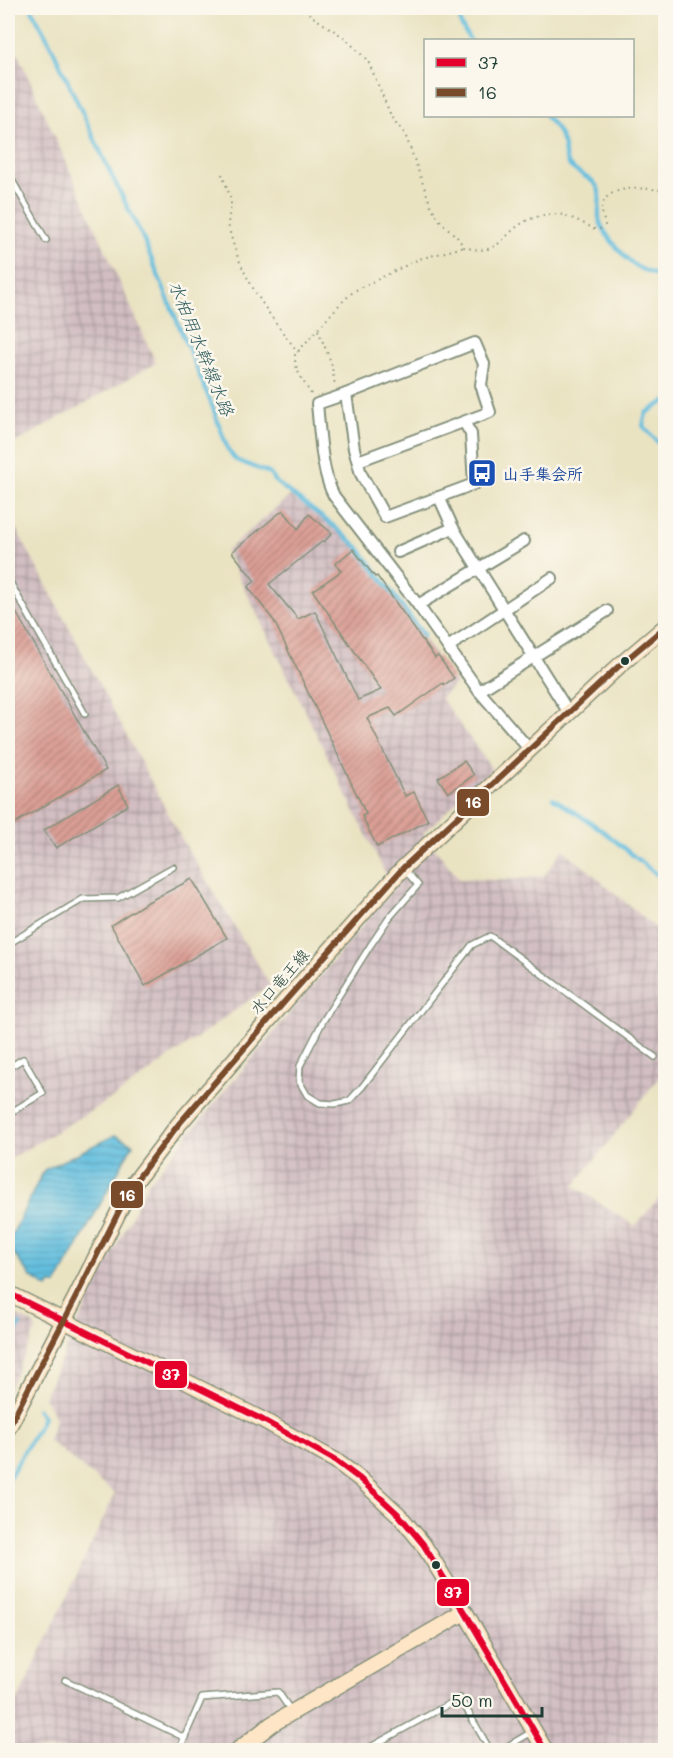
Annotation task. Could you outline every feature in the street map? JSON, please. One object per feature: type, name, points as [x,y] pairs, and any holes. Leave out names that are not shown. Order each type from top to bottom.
[{"type":"main road","name":"水口竜王線","points":[[8,1428],[131,1187],[178,1125],[403,868],[666,626]]},
{"type":"main road","points":[[8,1293],[263,1420],[336,1461],[367,1485],[399,1515],[423,1544],[545,1750]]},
{"type":"main road","points":[[238,1750],[272,1724],[465,1612]]},
{"type":"street","points":[[358,461],[490,412],[481,385],[484,364],[476,343],[317,404],[321,438],[330,488],[334,496],[418,605],[479,691],[530,750]]},
{"type":"street","points":[[342,395],[361,474],[385,517],[474,484],[471,434],[464,422]]},
{"type":"street","points":[[439,497],[453,528],[569,713]]},
{"type":"street","points":[[398,552],[453,528]]},
{"type":"street","points":[[418,605],[524,541]]},
{"type":"street","points":[[448,647],[552,578]]},
{"type":"street","points":[[479,691],[607,611]]},
{"type":"lane","points":[[8,173],[46,240]]},
{"type":"lane","points":[[8,579],[85,714]]},
{"type":"lane","points":[[8,944],[83,899],[118,898],[173,867]]},
{"type":"lane","points":[[403,868],[418,885],[389,918],[323,1021],[300,1066],[299,1081],[307,1095],[320,1103],[335,1104],[349,1101],[472,945],[490,936],[655,1058]]},
{"type":"lane","points":[[8,1068],[23,1059],[43,1093],[8,1114]]},
{"type":"lane","points":[[65,1680],[185,1738]]},
{"type":"lane","points":[[179,1750],[202,1698],[278,1692],[292,1713]]},
{"type":"lane","points":[[365,1750],[460,1698],[490,1750]]},
{"type":"lane","points":[[501,1750],[534,1731]]},
{"type":"path","points":[[306,8],[310,15],[345,38],[368,61],[392,117],[405,134],[431,206],[441,222],[464,247]]},
{"type":"path","points":[[222,174],[231,205],[228,225],[231,238],[251,286],[298,352]]},
{"type":"path","points":[[317,404],[298,370],[295,355],[354,291],[419,259],[464,247],[476,250],[487,249],[499,243],[518,226],[532,218],[563,215],[594,229],[600,229],[605,225],[602,204],[612,194],[628,189],[646,188],[666,191]]},
{"type":"path","points":[[318,330],[342,395]]},
{"type":"shaded area","points":[[8,32],[156,363],[8,447]]},
{"type":"shaded area","points":[[290,496],[328,523],[357,549],[456,683],[441,698],[492,769],[423,833],[459,879],[503,880],[544,876],[563,849],[665,936],[665,1070],[574,1186],[635,1226],[665,1191],[665,1750],[8,1750],[8,1721],[115,1494],[48,1440],[56,1418],[44,1397],[87,1304],[148,1183],[393,889],[226,551]]},
{"type":"shaded area","points":[[8,513],[180,836],[270,985],[116,1096],[8,1160]]},
{"type":"shaded area","points":[[8,1311],[33,1324],[36,1330],[8,1391]]},
{"type":"water","points":[[115,1135],[133,1144],[56,1285],[51,1283],[48,1288],[31,1277],[8,1243],[44,1170]]},
{"type":"building","points":[[283,510],[298,529],[309,514],[332,533],[324,542],[269,584],[298,619],[315,611],[358,700],[381,690],[313,591],[341,571],[335,564],[353,549],[375,577],[377,576],[435,658],[438,656],[454,678],[444,685],[443,683],[396,716],[390,708],[367,718],[405,796],[414,792],[428,821],[377,847],[362,816],[366,814],[274,621],[248,587],[255,581],[232,552]]},
{"type":"building","points":[[8,598],[106,770],[8,827]]},
{"type":"building","points":[[464,761],[474,775],[448,793],[438,778]]},
{"type":"building","points":[[118,785],[128,805],[56,848],[44,830]]},
{"type":"building","points":[[192,879],[227,938],[145,986],[111,925],[144,904]]},
{"type":"waterway","name":"水柏用水幹線水路","points":[[31,8],[142,236],[228,450],[236,460],[269,473],[277,483],[358,547],[424,636]]},
{"type":"waterway","points":[[458,8],[461,25],[469,39]]},
{"type":"waterway","points":[[546,117],[560,135],[569,165],[598,188],[599,220],[608,236],[633,264],[666,282]]},
{"type":"waterway","points":[[666,401],[646,413],[643,426],[666,451]]},
{"type":"waterway","name":"水柏用水幹線水路","points":[[553,798],[599,828],[666,882]]},
{"type":"waterway","points":[[8,1348],[20,1324]]},
{"type":"waterway","points":[[8,1479],[43,1417],[37,1409]]},
{"type":"transit line","name":"16","points":[[8,1428],[131,1187],[178,1125],[403,868],[620,665],[666,626]]},
{"type":"transit line","name":"37","points":[[8,1293],[263,1420],[336,1461],[360,1479],[399,1515],[423,1544],[545,1750]]},
{"type":"place","name":"山手集会所","points":[[482,473]]}]
